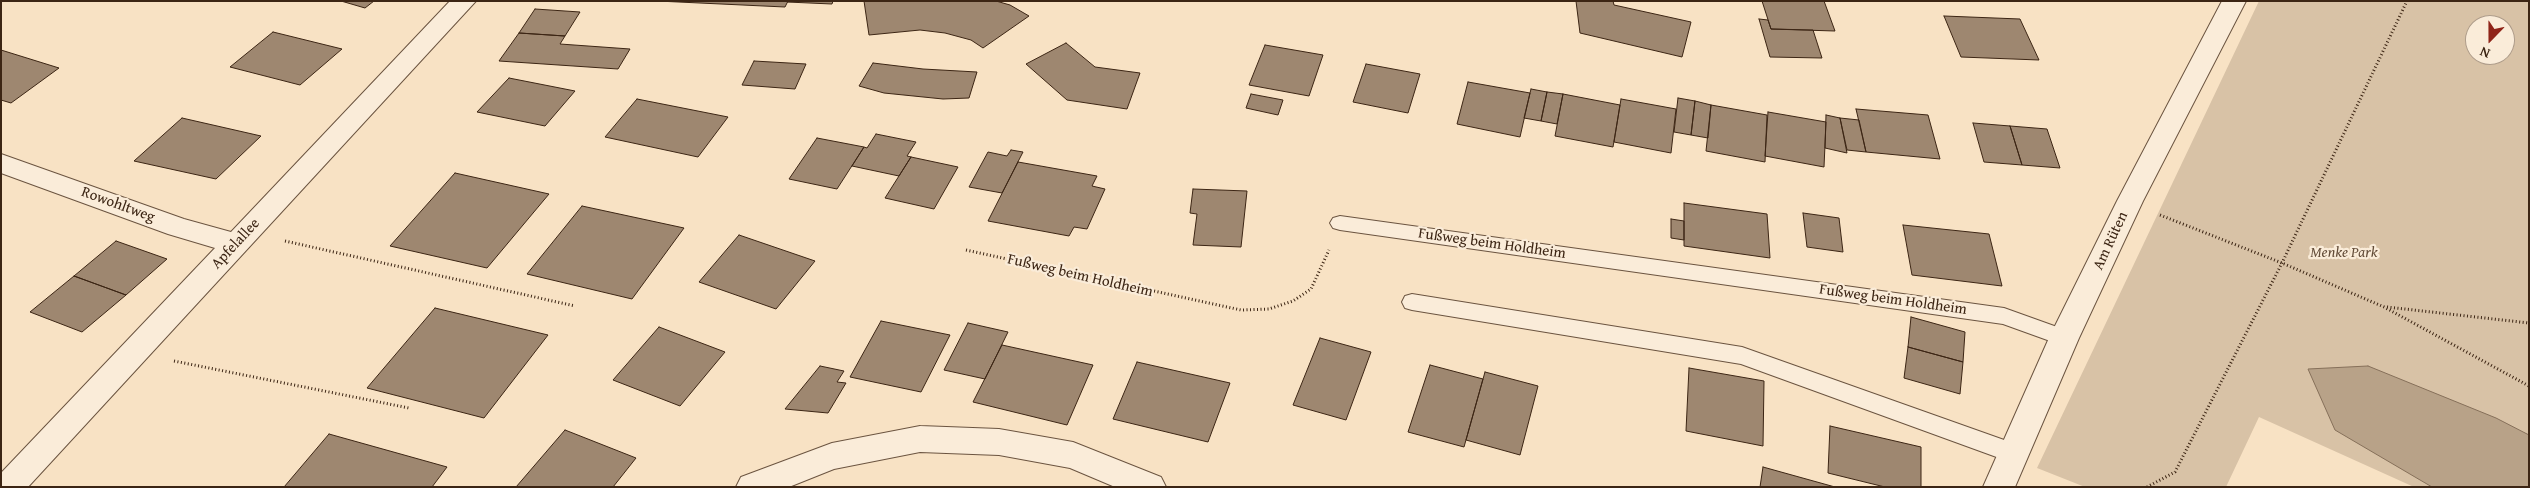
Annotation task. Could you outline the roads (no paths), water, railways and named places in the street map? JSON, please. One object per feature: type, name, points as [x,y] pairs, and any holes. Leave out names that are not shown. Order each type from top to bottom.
[{"type":"street","name":"Apfelallee","points":[[8,487],[464,1]]},
{"type":"street","name":"Am Rüten","points":[[1999,487],[2064,338],[2130,201],[2234,1]]},
{"type":"street","name":"Rowohltweg","points":[[1,163],[178,227],[242,238]]},
{"type":"street","points":[[752,487],[832,456],[920,439],[999,442],[1073,455],[1150,487]]},
{"type":"lane","name":"Fußweg beim Holdheim","points":[[1340,223],[2004,316],[2064,338]]},
{"type":"lane","points":[[1412,302],[1742,356],[2013,453]]},
{"type":"park label","name":"Menke Park","points":[[2344,253]]}]
